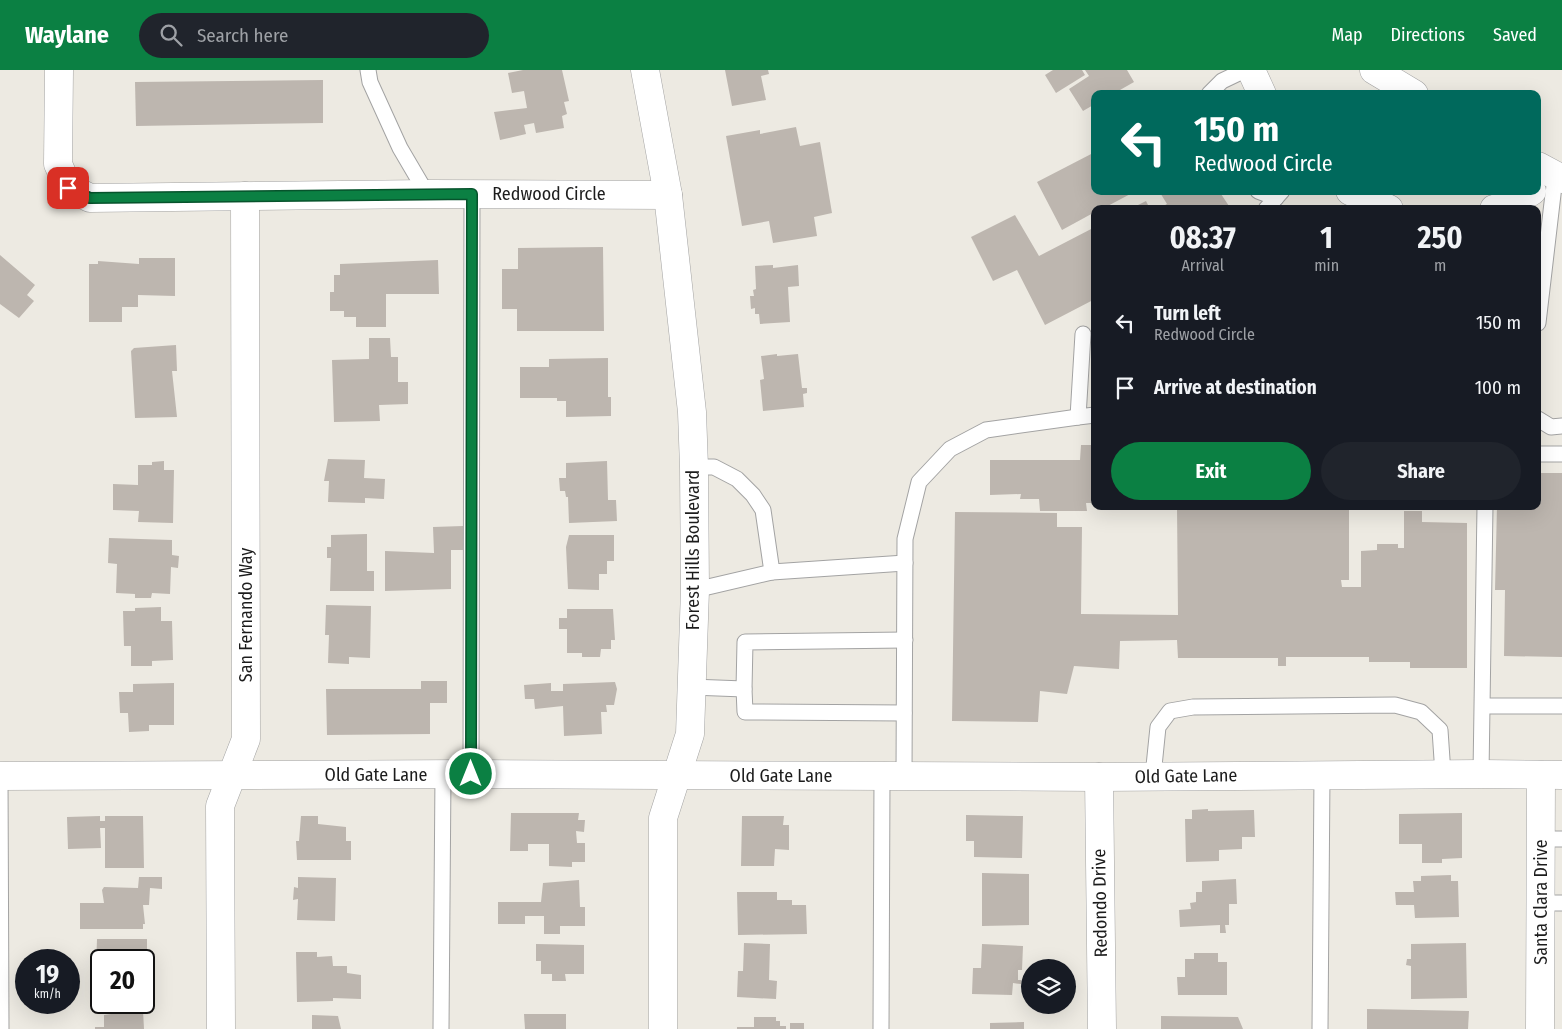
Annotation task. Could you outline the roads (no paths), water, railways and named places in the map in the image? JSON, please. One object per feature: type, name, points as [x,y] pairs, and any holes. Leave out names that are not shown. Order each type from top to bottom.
[{"type":"street","name":"Redwood Circle","points":[[59,70],[58,164],[68,188],[90,198],[427,194],[668,195]]},
{"type":"street","name":"Forest Hills Boulevard","points":[[644,70],[668,195],[692,412],[694,467],[695,590],[690,734],[663,818],[663,1029]]},
{"type":"street","points":[[1251,70],[1260,90]]},
{"type":"street","points":[[1374,70],[1407,90]]},
{"type":"street","points":[[1359,195],[1380,205]]},
{"type":"street","points":[[1508,205],[1526,195]]},
{"type":"street","name":"San Fernando Way","points":[[221,1029],[220,806],[246,739],[245,196]]},
{"type":"street","name":"Old Gate Lane","points":[[0,776],[471,774],[1099,778],[1443,774],[1552,775]]},
{"type":"street","name":"Santa Clara Drive","points":[[1540,1029],[1552,903],[1552,775]]},
{"type":"street","name":"Redondo Drive","points":[[1099,778],[1102,1029]]},
{"type":"lane","points":[[368,70],[370,82],[400,148],[427,194]]},
{"type":"lane","points":[[1213,90],[1222,81],[1245,70]]},
{"type":"lane","points":[[1541,280],[1548,178]]},
{"type":"lane","points":[[471,774],[472,194]]},
{"type":"lane","points":[[1078,417],[1084,334]]},
{"type":"lane","points":[[881,1029],[893,776],[904,713],[905,538],[919,482],[950,449],[986,430],[1091,415]]},
{"type":"lane","points":[[1541,421],[1551,427],[1562,426]]},
{"type":"lane","points":[[1541,454],[1562,454]]},
{"type":"lane","points":[[694,467],[714,467],[737,479],[764,510],[772,572]]},
{"type":"lane","points":[[1481,774],[1485,510]]},
{"type":"lane","points":[[695,590],[772,572],[905,563]]},
{"type":"lane","points":[[904,713],[745,712],[744,689],[745,642],[905,640]]},
{"type":"lane","points":[[691,687],[744,689]]},
{"type":"lane","points":[[1154,776],[1158,727],[1170,711],[1193,707],[1386,705],[1395,705],[1421,712],[1440,730],[1443,774]]},
{"type":"lane","points":[[1483,706],[1562,706]]},
{"type":"lane","points":[[441,1029],[443,774]]},
{"type":"lane","points":[[1320,1029],[1322,775]]},
{"type":"lane","points":[[0,776],[1,1029]]}]
